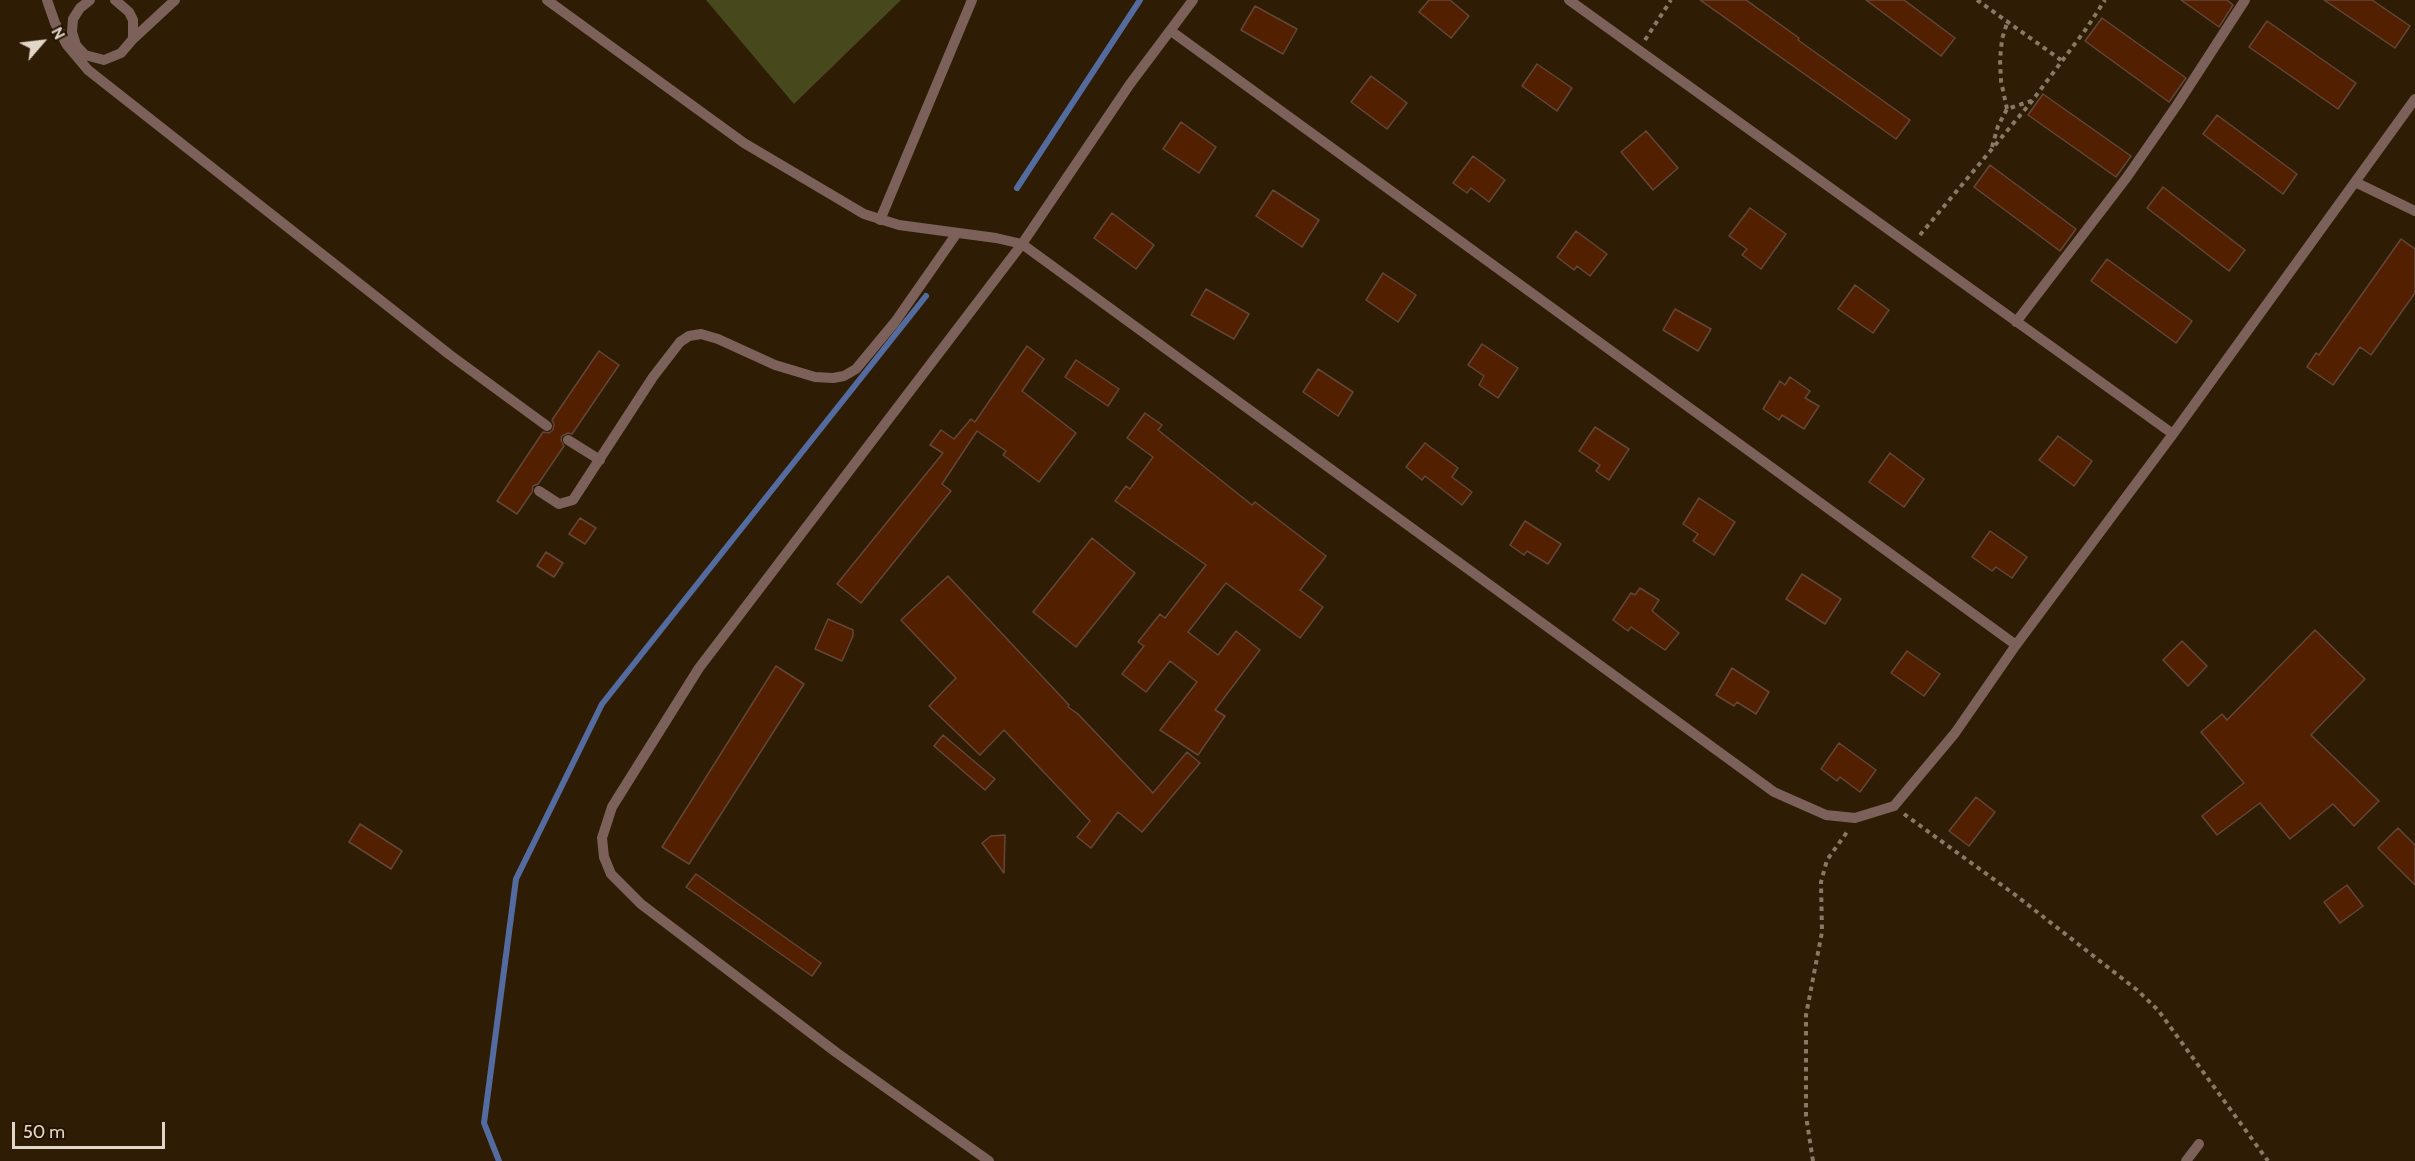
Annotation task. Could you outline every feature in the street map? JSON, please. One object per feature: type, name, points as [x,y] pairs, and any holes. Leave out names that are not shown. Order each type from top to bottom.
[{"type":"lane","points":[[47,0],[55,23],[68,45],[88,70],[450,355],[548,426]]},
{"type":"lane","points":[[90,0],[80,8],[73,19],[72,32],[76,45],[85,55],[98,60],[122,54],[133,39],[175,0]]},
{"type":"lane","points":[[116,0],[129,12],[133,20],[133,39]]},
{"type":"lane","points":[[547,0],[744,143],[837,199],[880,220],[1022,244],[1774,792],[1826,815],[1855,818],[1894,806],[1954,733],[2415,99]]},
{"type":"lane","points":[[880,220],[972,0]]},
{"type":"lane","points":[[989,1161],[837,1053],[641,904],[611,874],[604,857],[602,838],[612,807],[699,668],[1022,244],[1130,84],[1193,0]]},
{"type":"lane","points":[[1569,0],[2173,434]]},
{"type":"lane","points":[[2016,322],[2127,177],[2245,0]]},
{"type":"lane","points":[[1171,32],[2016,645]]},
{"type":"lane","points":[[2355,182],[2415,211]]},
{"type":"lane","points":[[539,491],[559,504],[573,500],[653,377],[680,342],[689,336],[701,334],[718,339],[775,365],[815,377],[844,376],[856,369],[895,322],[957,233]]},
{"type":"lane","points":[[568,440],[600,460]]},
{"type":"lane","points":[[2187,1161],[2199,1144]]},
{"type":"path","points":[[1638,51],[1671,0]]},
{"type":"path","points":[[1977,0],[2061,60]]},
{"type":"path","points":[[1911,246],[2032,100],[2105,0]]},
{"type":"path","points":[[1992,150],[1998,126],[2007,109],[2001,81],[2000,60],[2002,39],[2008,20]]},
{"type":"path","points":[[2007,109],[2032,100]]},
{"type":"path","points":[[1894,806],[2014,894],[2137,990],[2158,1010],[2268,1161]]},
{"type":"path","points":[[1813,1161],[1806,1116],[1806,1015],[1822,932],[1821,882],[1827,860],[1855,818]]},
{"type":"green space","points":[[706,0],[901,0],[794,104]]},
{"type":"building","points":[[1429,0],[1450,0],[1469,16],[1451,38],[1419,12]]},
{"type":"building","points":[[1700,0],[1746,0],[1910,120],[1896,139]]},
{"type":"building","points":[[1866,0],[1904,0],[1955,38],[1941,56]]},
{"type":"building","points":[[2181,0],[2227,0],[2233,5],[2219,27]]},
{"type":"building","points":[[2324,0],[2372,0],[2410,26],[2395,48]]},
{"type":"building","points":[[1255,6],[1297,29],[1283,54],[1241,30]]},
{"type":"building","points":[[2102,18],[2186,78],[2169,102],[2085,41]]},
{"type":"building","points":[[2267,21],[2356,83],[2338,109],[2249,47]]},
{"type":"building","points":[[1537,64],[1572,88],[1557,111],[1522,86]]},
{"type":"building","points":[[1371,76],[1407,103],[1387,129],[1351,102]]},
{"type":"building","points":[[2043,94],[2131,156],[2116,177],[2028,115]]},
{"type":"building","points":[[2217,115],[2297,174],[2283,194],[2203,134]]},
{"type":"building","points":[[1181,122],[1216,147],[1199,173],[1163,149]]},
{"type":"building","points":[[1646,131],[1678,168],[1653,190],[1621,152]]},
{"type":"building","points":[[1473,156],[1505,180],[1489,202],[1471,188],[1467,193],[1453,183]]},
{"type":"building","points":[[1990,165],[2076,229],[2060,251],[1974,187]]},
{"type":"building","points":[[2163,187],[2245,250],[2229,271],[2147,208]]},
{"type":"building","points":[[1273,190],[1319,220],[1302,247],[1256,216]]},
{"type":"building","points":[[1750,208],[1786,234],[1761,269],[1742,255],[1747,249],[1729,236]]},
{"type":"building","points":[[1112,213],[1154,245],[1136,269],[1094,238]]},
{"type":"building","points":[[1576,231],[1607,254],[1590,276],[1577,266],[1574,270],[1557,257]]},
{"type":"building","points":[[2401,239],[2415,249],[2415,293],[2371,355],[2360,347],[2333,385],[2307,367],[2316,353],[2319,355]]},
{"type":"building","points":[[2107,259],[2192,321],[2176,343],[2091,281]]},
{"type":"building","points":[[1383,273],[1416,295],[1398,322],[1366,300]]},
{"type":"building","points":[[1855,285],[1889,310],[1873,333],[1838,309]]},
{"type":"building","points":[[1206,289],[1249,314],[1234,339],[1191,315]]},
{"type":"building","points":[[1675,309],[1711,329],[1698,351],[1663,330]]},
{"type":"building","points":[[1482,344],[1518,368],[1498,398],[1479,385],[1484,376],[1468,365]]},
{"type":"building","points":[[1027,346],[1044,359],[1022,391],[1076,433],[1039,482],[1003,455],[1006,451],[977,431],[942,484],[951,491],[861,603],[837,584],[943,453],[930,445],[941,430],[954,439],[971,419],[975,422]]},
{"type":"building","points":[[599,351],[619,365],[572,434],[562,436],[564,446],[538,484],[533,486],[532,492],[517,514],[497,501],[543,432],[549,433],[553,430],[552,420]]},
{"type":"building","points":[[1076,360],[1119,389],[1108,406],[1065,377]]},
{"type":"building","points":[[1318,369],[1353,392],[1338,416],[1303,392]]},
{"type":"building","points":[[1790,377],[1810,391],[1805,398],[1819,406],[1804,429],[1782,415],[1779,420],[1763,409],[1780,381],[1785,385]]},
{"type":"building","points":[[1145,413],[1162,425],[1158,430],[1252,505],[1255,502],[1326,556],[1300,590],[1323,607],[1300,638],[1226,583],[1188,632],[1218,655],[1236,631],[1260,650],[1215,710],[1225,716],[1198,755],[1160,730],[1197,682],[1170,661],[1146,692],[1122,674],[1144,646],[1138,642],[1160,614],[1165,618],[1206,565],[1115,501],[1126,486],[1130,489],[1153,457],[1127,438]]},
{"type":"building","points":[[1595,427],[1629,449],[1609,480],[1596,471],[1600,465],[1579,451]]},
{"type":"building","points":[[2058,436],[2092,461],[2074,486],[2039,460]]},
{"type":"building","points":[[1425,443],[1458,468],[1452,477],[1472,492],[1462,505],[1425,476],[1422,480],[1406,467]]},
{"type":"building","points":[[1890,453],[1924,479],[1904,507],[1869,482]]},
{"type":"building","points":[[1699,498],[1735,522],[1714,555],[1693,541],[1698,534],[1683,524]]},
{"type":"building","points":[[580,518],[596,528],[585,544],[569,534]]},
{"type":"building","points":[[1525,521],[1561,544],[1548,564],[1527,551],[1524,555],[1510,545]]},
{"type":"building","points":[[1990,531],[2027,557],[2012,578],[1996,567],[1992,571],[1972,557]]},
{"type":"building","points":[[1092,538],[1135,573],[1076,647],[1033,612]]},
{"type":"building","points":[[546,552],[563,563],[554,577],[537,566]]},
{"type":"building","points":[[1802,574],[1841,599],[1825,624],[1786,599]]},
{"type":"building","points":[[948,576],[1069,705],[1068,707],[1078,714],[1153,793],[1187,752],[1200,763],[1142,832],[1118,812],[1091,848],[1077,837],[1090,821],[1004,730],[980,755],[929,706],[956,678],[901,620]]},
{"type":"building","points":[[1640,588],[1659,600],[1652,611],[1679,633],[1665,650],[1631,627],[1628,631],[1613,620],[1631,593],[1635,595]]},
{"type":"building","points":[[828,619],[853,630],[853,636],[842,661],[815,649]]},
{"type":"building","points":[[2315,630],[2365,679],[2311,735],[2379,801],[2354,826],[2333,804],[2290,839],[2260,803],[2217,835],[2202,816],[2244,783],[2201,732],[2222,714],[2227,720]]},
{"type":"building","points":[[2182,641],[2207,666],[2188,686],[2163,660]]},
{"type":"building","points":[[1907,651],[1940,674],[1924,696],[1891,673]]},
{"type":"building","points":[[776,666],[804,684],[689,864],[662,847]]},
{"type":"building","points":[[1732,668],[1769,692],[1756,714],[1737,702],[1734,706],[1716,695]]},
{"type":"building","points":[[943,735],[995,779],[985,790],[934,746]]},
{"type":"building","points":[[1839,743],[1876,770],[1860,792],[1840,777],[1837,781],[1821,769]]},
{"type":"building","points":[[1976,797],[1995,812],[1969,846],[1949,831]]},
{"type":"building","points":[[360,824],[402,851],[391,869],[349,842]]},
{"type":"building","points":[[2398,828],[2415,845],[2415,885],[2378,848]]},
{"type":"building","points":[[1005,835],[1004,873],[982,843],[991,836]]},
{"type":"building","points":[[696,874],[821,963],[812,976],[686,887]]},
{"type":"building","points":[[2347,885],[2363,906],[2340,923],[2324,902]]},
{"type":"waterway","points":[[1017,188],[1140,0]]},
{"type":"waterway","points":[[499,1161],[484,1123],[516,879],[602,704],[926,296]]}]
